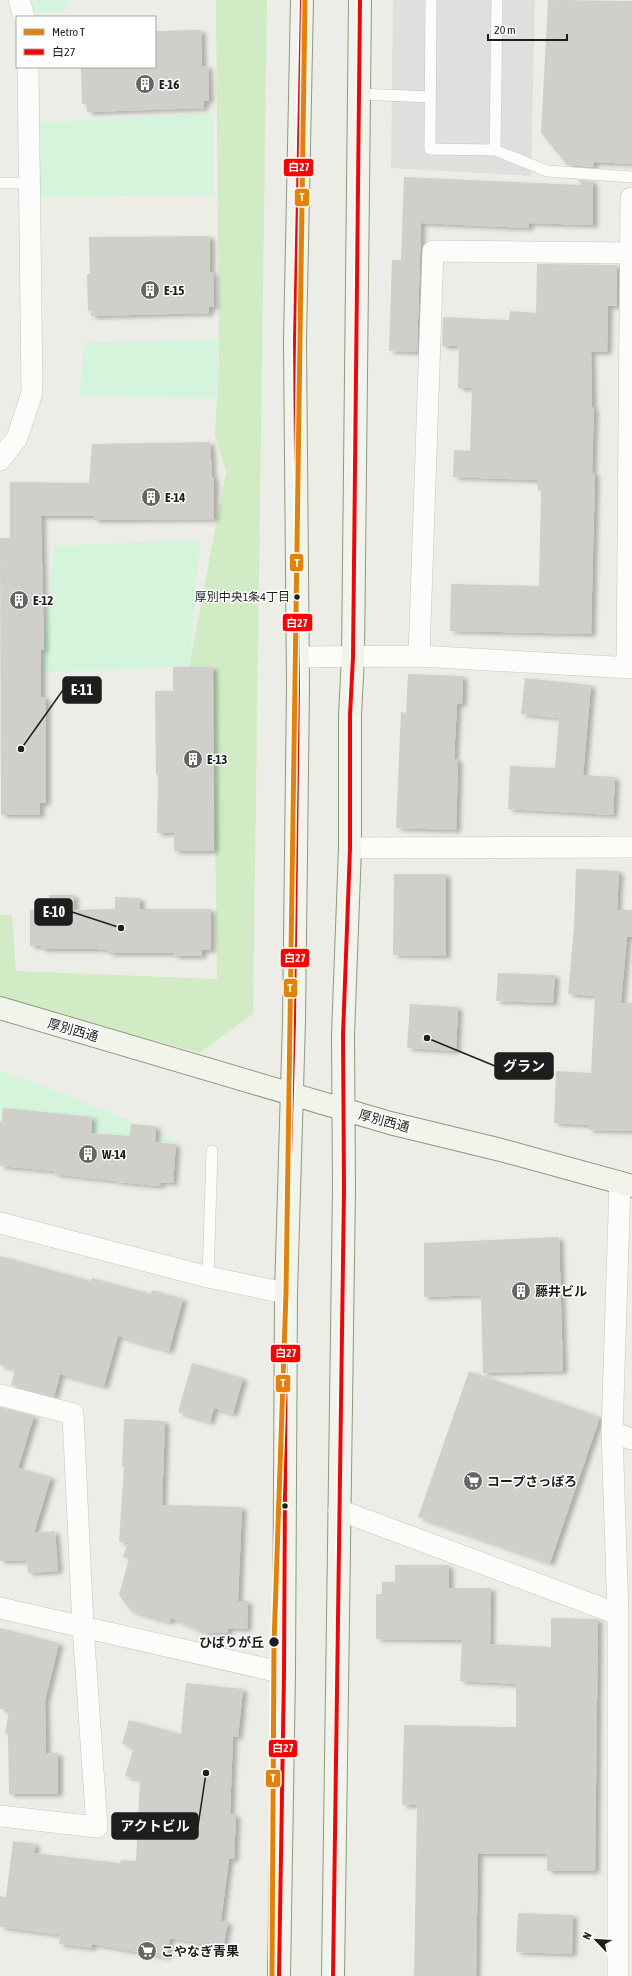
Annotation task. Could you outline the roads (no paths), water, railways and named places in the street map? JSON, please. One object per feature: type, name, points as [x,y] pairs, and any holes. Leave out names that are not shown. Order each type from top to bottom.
[{"type":"street","points":[[19,0],[24,16]]},
{"type":"street","points":[[279,1976],[284,1673],[286,1293],[291,1096],[298,657],[295,341],[302,0]]},
{"type":"street","points":[[333,1976],[344,1189],[343,1027],[350,848],[360,0]]},
{"type":"street","points":[[0,460],[17,438],[32,393],[28,68]]},
{"type":"street","points":[[298,657],[419,656],[630,668],[631,198]]},
{"type":"street","points":[[419,656],[433,251],[630,253]]},
{"type":"street","points":[[350,848],[632,847]]},
{"type":"street","name":"厚別西通","points":[[0,1008],[248,1081],[291,1096],[390,1124],[501,1150],[626,1184]]},
{"type":"street","points":[[618,1976],[618,1614],[612,1432],[626,1184]]},
{"type":"street","points":[[0,1223],[208,1277],[286,1293]]},
{"type":"street","points":[[0,1395],[73,1414],[83,1626],[97,1827],[0,1816]]},
{"type":"street","points":[[612,1432],[632,1439]]},
{"type":"street","points":[[340,1510],[618,1614]]},
{"type":"street","points":[[0,1608],[284,1673]]},
{"type":"lane","points":[[431,0],[430,149],[495,150],[546,171],[632,177]]},
{"type":"lane","points":[[495,150],[497,0]]},
{"type":"lane","points":[[359,94],[430,97]]},
{"type":"lane","points":[[0,183],[29,183]]},
{"type":"lane","points":[[208,1277],[212,1151]]},
{"type":"metro line","name":"T","points":[[272,1976],[274,1643],[286,1293],[305,0]]},
{"type":"place","name":"E-16","points":[[145,84]]},
{"type":"place","name":"E-15","points":[[150,290]]},
{"type":"place","name":"E-14","points":[[151,497]]},
{"type":"place","name":"厚別中央1条4丁目","points":[[297,597]]},
{"type":"place","name":"E-12","points":[[19,600]]},
{"type":"place","name":"E-11","points":[[21,749]]},
{"type":"place","name":"E-13","points":[[193,759]]},
{"type":"place","name":"E-10","points":[[121,928]]},
{"type":"place","name":"グラン","points":[[427,1038]]},
{"type":"place","name":"W-14","points":[[88,1154]]},
{"type":"place","name":"藤井ビル","points":[[521,1291]]},
{"type":"place","name":"コープさっぽろ","points":[[473,1481]]},
{"type":"place","name":"ひばりが丘","points":[[274,1642]]},
{"type":"place","name":"アクトビル","points":[[206,1773]]},
{"type":"place","name":"こやなぎ青果","points":[[147,1951]]}]
